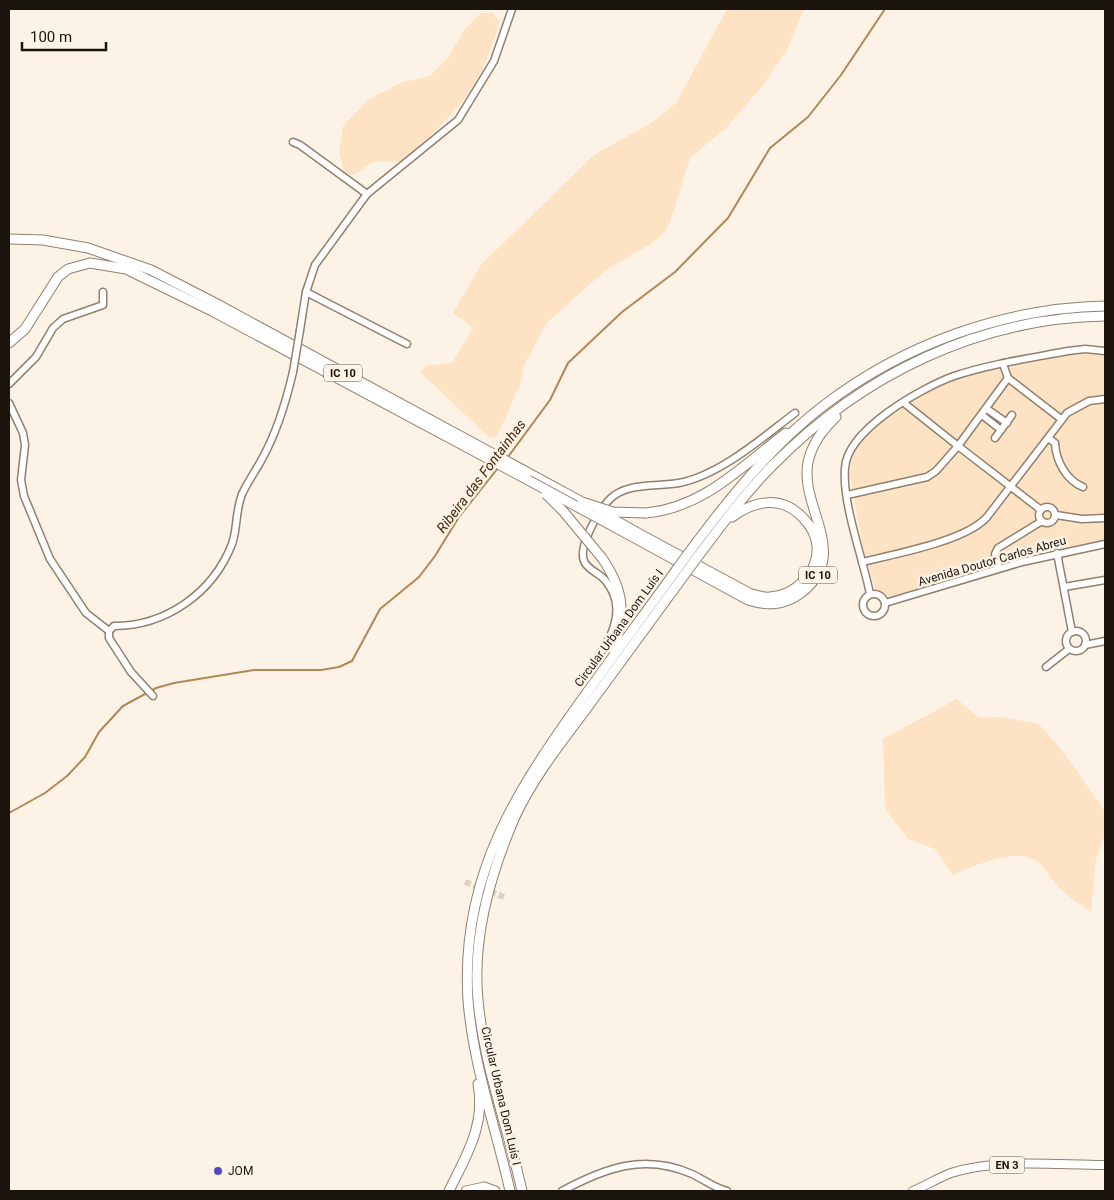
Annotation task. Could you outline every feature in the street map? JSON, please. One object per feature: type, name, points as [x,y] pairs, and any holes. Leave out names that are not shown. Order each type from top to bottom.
[{"type":"highway","name":"IC 10","points":[[9,239],[43,240],[88,248],[151,270],[471,440],[582,502],[634,535],[748,600],[762,604],[778,604],[795,598],[808,588],[819,573],[824,559],[824,541],[807,482],[808,462],[822,431],[867,388]]},
{"type":"highway","name":"IC 10","points":[[9,343],[25,329],[58,277],[68,269],[79,264],[100,263],[126,269],[212,310],[446,437],[751,594],[769,598],[785,594],[799,586],[809,576],[814,563],[817,544],[812,531],[799,514],[782,504],[766,502],[749,506],[730,518],[717,531]]},
{"type":"highway","name":"Circular Urbana Dom Luís I","points":[[522,1191],[486,1059],[478,998],[478,942],[494,874],[514,818],[538,777],[748,478],[822,406],[878,369],[928,344],[953,334],[1024,316],[1072,308],[1105,306]]},
{"type":"highway","name":"Circular Urbana Dom Luís I","points":[[692,556],[717,531],[756,483],[786,452],[867,388],[913,361],[975,338],[1049,321],[1105,316]]},
{"type":"highway","name":"IC 10","points":[[582,502],[612,512],[646,513],[670,510],[701,498],[822,406]]},
{"type":"highway","name":"IC 10","points":[[528,480],[557,505],[602,558],[618,587],[622,606],[621,625],[613,657]]},
{"type":"highway","name":"Circular Urbana Dom Luís I","points":[[510,1191],[482,1078],[468,1002],[468,945],[474,906],[487,860],[498,832],[526,780],[613,657],[681,571]]},
{"type":"highway","points":[[449,1191],[476,1135],[481,1099],[474,1066],[468,1002]]},
{"type":"highway","points":[[466,1191],[484,1187],[495,1191]]},
{"type":"main road","name":"EN 3","points":[[914,1191],[950,1174],[997,1165],[1105,1165]]},
{"type":"street","points":[[109,631],[114,626],[134,626],[165,615],[185,604],[207,586],[222,565],[232,542],[236,510],[242,494],[277,428],[293,372],[306,292],[315,265],[367,194],[458,120],[494,61],[512,9]]},
{"type":"street","points":[[293,142],[300,145],[367,194]]},
{"type":"street","points":[[9,384],[36,356],[53,328],[63,319],[102,305],[103,292]]},
{"type":"street","points":[[306,292],[407,344]]},
{"type":"street","points":[[870,594],[848,495],[844,468],[852,446],[867,428],[904,403],[949,378],[1003,364],[1078,349],[1105,351]]},
{"type":"street","points":[[1003,364],[1008,378],[1061,419]]},
{"type":"street","points":[[848,495],[927,477],[936,471],[982,416],[1008,378]]},
{"type":"street","points":[[862,562],[946,539],[973,529],[984,521],[1061,419],[1077,405],[1096,399],[1105,400]]},
{"type":"street","points":[[9,402],[23,433],[25,445],[22,474],[24,496],[50,559],[86,613],[109,631],[110,638],[131,672],[153,696]]},
{"type":"street","points":[[904,403],[1041,510]]},
{"type":"street","points":[[987,409],[1007,423]]},
{"type":"street","points":[[592,665],[614,630],[618,610],[614,593],[604,579],[584,561],[582,548],[610,499],[622,490],[688,481],[711,471],[744,451],[795,413]]},
{"type":"street","points":[[995,438],[1012,415]]},
{"type":"street","points":[[982,416],[1001,430]]},
{"type":"street","points":[[1048,438],[1055,443],[1058,458],[1065,473],[1083,487]]},
{"type":"street","points":[[1042,521],[1039,516],[1041,510],[1048,507],[1056,515],[1082,519],[1105,518]]},
{"type":"street","points":[[999,568],[995,554],[998,548],[1042,521],[1051,522],[1056,515]]},
{"type":"street","name":"Avenida Doutor Carlos Abreu","points":[[885,603],[999,568],[1057,553],[1105,544]]},
{"type":"street","points":[[1057,553],[1072,632],[1066,640],[1069,648]]},
{"type":"street","points":[[1064,587],[1105,580]]},
{"type":"street","points":[[870,594],[878,594],[885,603],[881,614],[868,614],[862,605],[865,597],[870,594]]},
{"type":"street","points":[[1072,632],[1081,633],[1085,638],[1085,645]]},
{"type":"street","points":[[1069,648],[1078,651],[1085,645],[1105,641]]},
{"type":"street","points":[[1046,667],[1069,648]]},
{"type":"street","points":[[562,1191],[594,1174],[632,1164],[662,1165],[691,1174],[727,1191]]},
{"type":"shaded area","points":[[727,9],[804,9],[787,50],[763,85],[728,126],[690,158],[669,225],[662,235],[649,245],[606,270],[547,323],[524,365],[520,385],[497,436],[490,438],[420,372],[426,366],[452,363],[473,328],[453,313],[481,265],[594,155],[653,122],[676,103]]},
{"type":"shaded area","points":[[481,13],[493,13],[499,21],[492,44],[474,84],[449,117],[399,162],[375,161],[353,175],[344,172],[339,151],[343,126],[368,100],[402,82],[430,76],[447,59],[465,29]]},
{"type":"shaded area","points":[[1086,351],[1105,352],[1105,542],[1039,552],[958,576],[952,573],[935,578],[928,585],[890,597],[875,588],[862,543],[850,476],[851,463],[855,451],[868,431],[888,415],[947,381],[1040,358]]},
{"type":"shaded area","points":[[957,699],[979,718],[1000,717],[1039,724],[1064,753],[1105,811],[1105,833],[1096,860],[1091,912],[1063,891],[1038,862],[1029,858],[1019,856],[996,859],[953,875],[935,849],[908,839],[885,809],[883,739]]},
{"type":"waterway","name":"Ribeira das Fontainhas","points":[[508,457],[550,400],[568,363],[622,312],[675,272],[728,218],[770,148],[808,117],[841,75],[885,9]]},
{"type":"waterway","name":"Ribeira das Fontainhas","points":[[9,813],[45,793],[67,776],[85,757],[99,732],[123,706],[156,688],[174,683],[254,670],[321,670],[339,667],[352,661],[380,609],[419,577],[435,556],[459,517],[498,468]]},
{"type":"tunnel","points":[[465,882],[504,897]]},
{"type":"place","name":"JOM","points":[[218,1171]]}]
